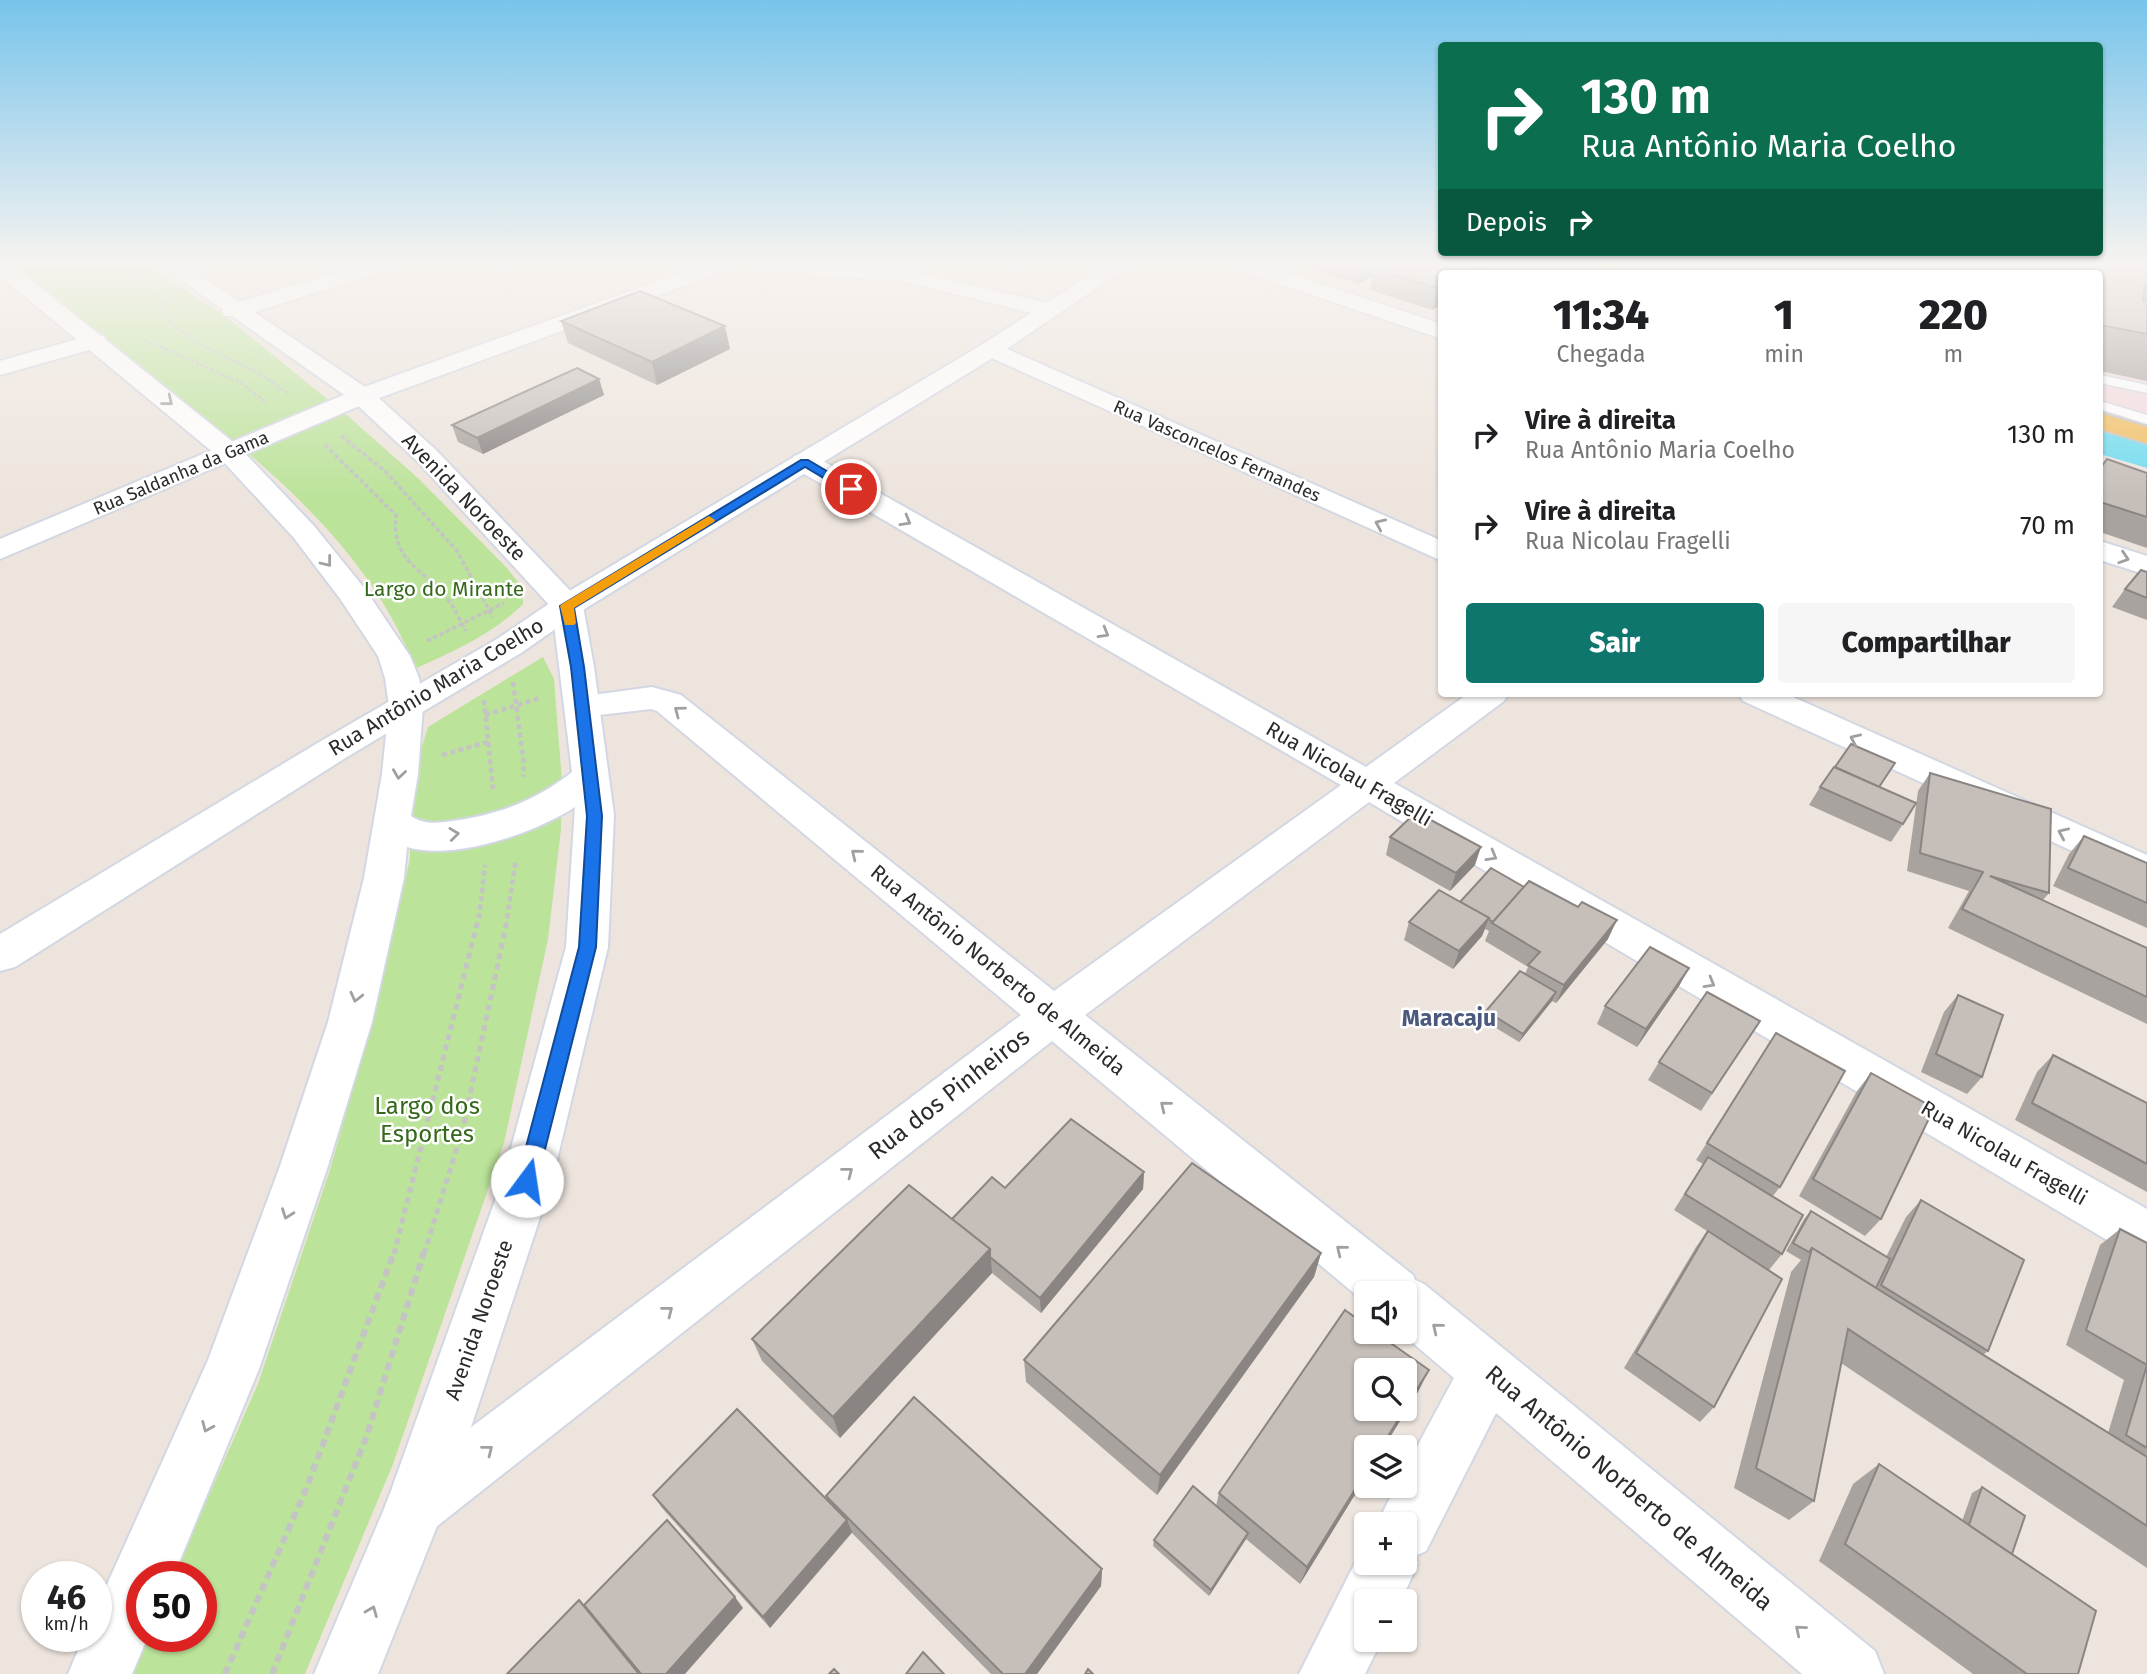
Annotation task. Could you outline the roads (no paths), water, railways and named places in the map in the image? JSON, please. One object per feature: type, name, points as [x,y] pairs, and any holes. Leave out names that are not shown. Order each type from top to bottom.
[{"type":"main road","points":[[2103,422],[2147,435]]},
{"type":"street","points":[[0,369],[91,342]]},
{"type":"street","points":[[96,342],[229,452],[304,532],[354,596],[394,656],[402,678],[405,706],[400,774],[384,878],[350,1022],[303,1169],[232,1369],[100,1674]]},
{"type":"street","name":"Avenida Noroeste","points":[[280,342],[362,396],[441,471],[567,606],[564,701],[589,777],[595,816],[587,947],[527,1181],[415,1506],[346,1674]]},
{"type":"street","name":"Rua Saldanha da Gama","points":[[0,550],[362,396],[511,342]]},
{"type":"street","name":"Rua Antônio Maria Coelho","points":[[0,955],[405,706],[509,646],[567,606],[1001,342]]},
{"type":"street","name":"Rua Vasconcelos Fernandes","points":[[991,349],[1438,550]]},
{"type":"street","name":"Rua Nicolau Fragelli","points":[[804,462],[1367,784],[2147,1236]]},
{"type":"street","points":[[2103,551],[2147,566]]},
{"type":"street","name":"Rua dos Pinheiros","points":[[415,1506],[1053,1014],[1487,697]]},
{"type":"street","points":[[1764,697],[2147,871]]},
{"type":"street","name":"Rua Antônio Norberto de Almeida","points":[[564,701],[652,698],[669,702],[1379,1281]]},
{"type":"street","points":[[391,820],[410,834],[429,837],[477,831],[520,820],[561,799],[589,777]]},
{"type":"street","name":"Rua Antônio Norberto de Almeida","points":[[1417,1312],[1852,1674]]},
{"type":"street","points":[[1414,1512],[1488,1370]]},
{"type":"street","points":[[1331,1674],[1354,1630]]},
{"type":"lane","points":[[2103,380],[2147,389]]},
{"type":"lane","points":[[2103,406],[2147,420]]},
{"type":"waterway","points":[[2103,438],[2147,452]]},
{"type":"district","name":"Maracaju","points":[[1449,1018]]},
{"type":"park label","name":"Largo do Mirante","points":[[444,589]]},
{"type":"park label","name":"Largo dos Esportes","points":[[427,1120]]}]
